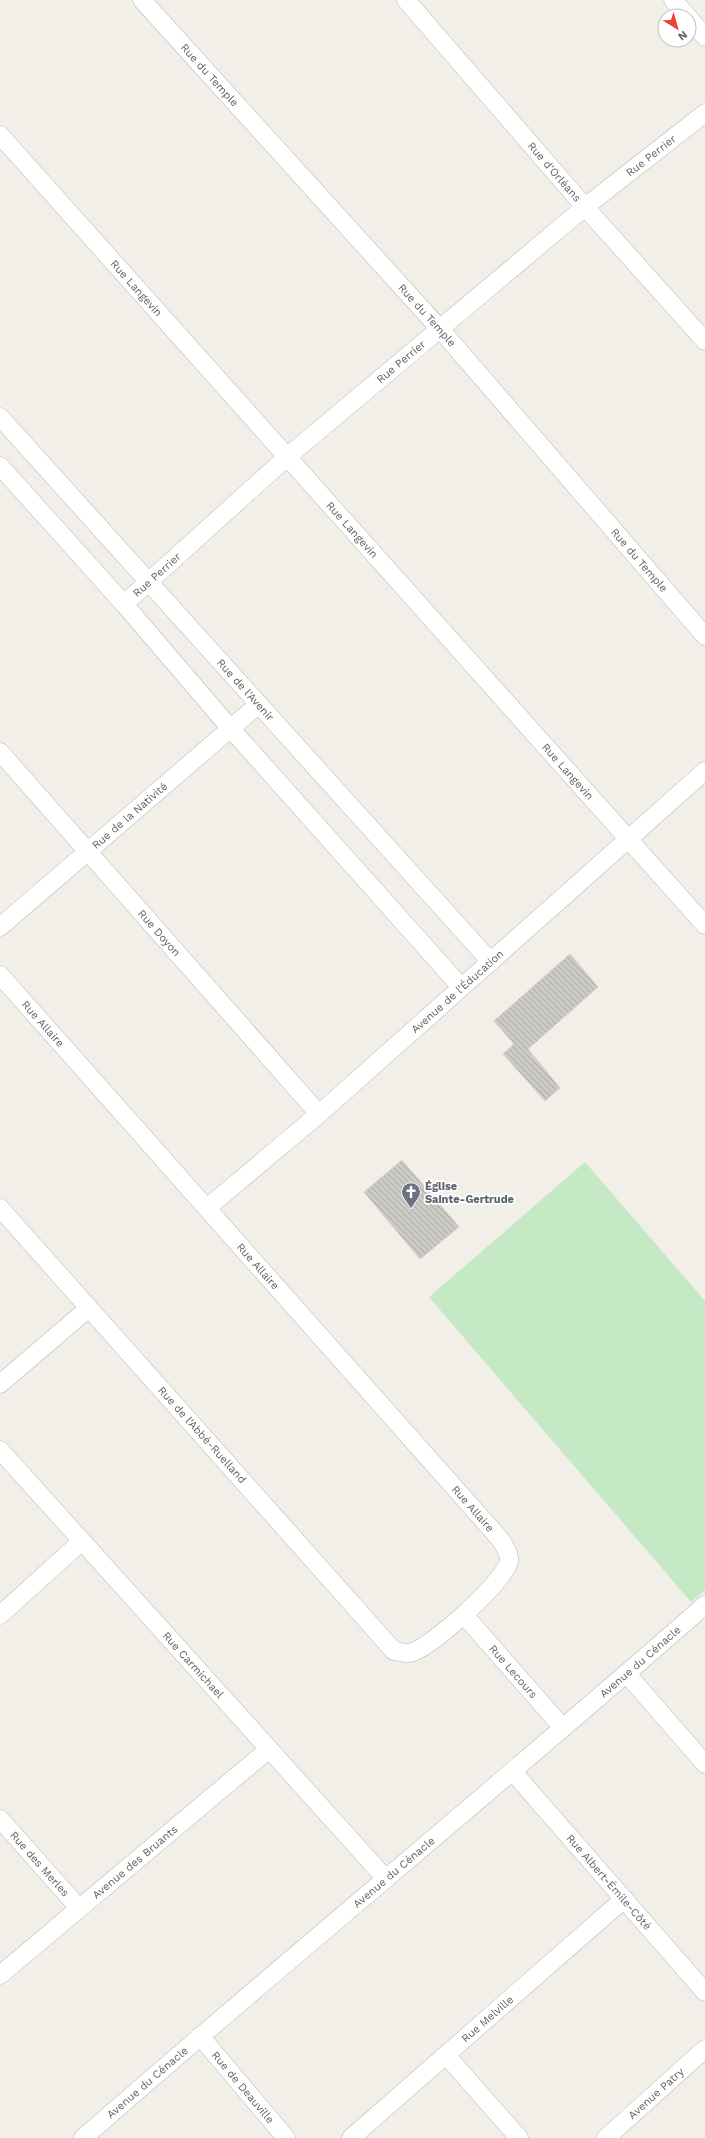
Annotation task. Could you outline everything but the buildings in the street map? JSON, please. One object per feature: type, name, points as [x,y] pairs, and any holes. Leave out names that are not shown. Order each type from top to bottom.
[{"type":"street","name":"Rue du Temple","points":[[142,0],[440,329],[705,636]]},
{"type":"street","name":"Rue d'Orléans","points":[[406,0],[585,207],[705,341]]},
{"type":"street","points":[[673,0],[680,8]]},
{"type":"street","points":[[697,28],[705,37]]},
{"type":"street","name":"Rue Perrier","points":[[124,604],[287,457],[585,207],[705,113]]},
{"type":"street","name":"Rue Langevin","points":[[0,135],[705,925]]},
{"type":"street","name":"Rue de l'Avenir","points":[[0,417],[491,962]]},
{"type":"street","points":[[0,466],[124,604],[231,730],[461,987]]},
{"type":"street","name":"Rue de la Nativité","points":[[0,927],[260,704]]},
{"type":"street","name":"Rue Doyon","points":[[0,752],[319,1114]]},
{"type":"street","name":"Avenue de l'Éducation","points":[[207,1208],[319,1114],[705,771]]},
{"type":"street","name":"Rue Allaire","points":[[0,975],[500,1539],[508,1553],[509,1561],[504,1572],[464,1615]]},
{"type":"street","name":"Rue de l'Abbé-Ruelland","points":[[0,1208],[394,1651],[409,1654],[422,1647],[464,1615]]},
{"type":"street","points":[[0,1384],[89,1308]]},
{"type":"street","name":"Rue Carmichael","points":[[0,1450],[386,1879]]},
{"type":"street","points":[[0,1615],[82,1541]]},
{"type":"street","name":"Avenue du Cénacle","points":[[83,2138],[200,2036],[513,1772],[705,1605]]},
{"type":"street","name":"Rue Lecours","points":[[464,1615],[563,1728]]},
{"type":"street","points":[[627,1674],[705,1764]]},
{"type":"street","name":"Avenue des Bruants","points":[[0,1975],[269,1749]]},
{"type":"street","name":"Rue Albert-Émile-Côté","points":[[513,1772],[705,1992]]},
{"type":"street","name":"Rue des Merles","points":[[0,1819],[79,1908]]},
{"type":"street","name":"Rue Melville","points":[[351,2138],[624,1899]]},
{"type":"street","name":"Rue de Deauville","points":[[200,2036],[286,2138]]},
{"type":"street","name":"Avenue Patry","points":[[606,2138],[705,2049]]},
{"type":"street","points":[[446,2055],[519,2138]]},
{"type":"green space","points":[[585,1162],[705,1301],[705,1590],[691,1602],[429,1297]]},
{"type":"place","name":"Église Sainte-Gertrude","points":[[411,1209]]}]
